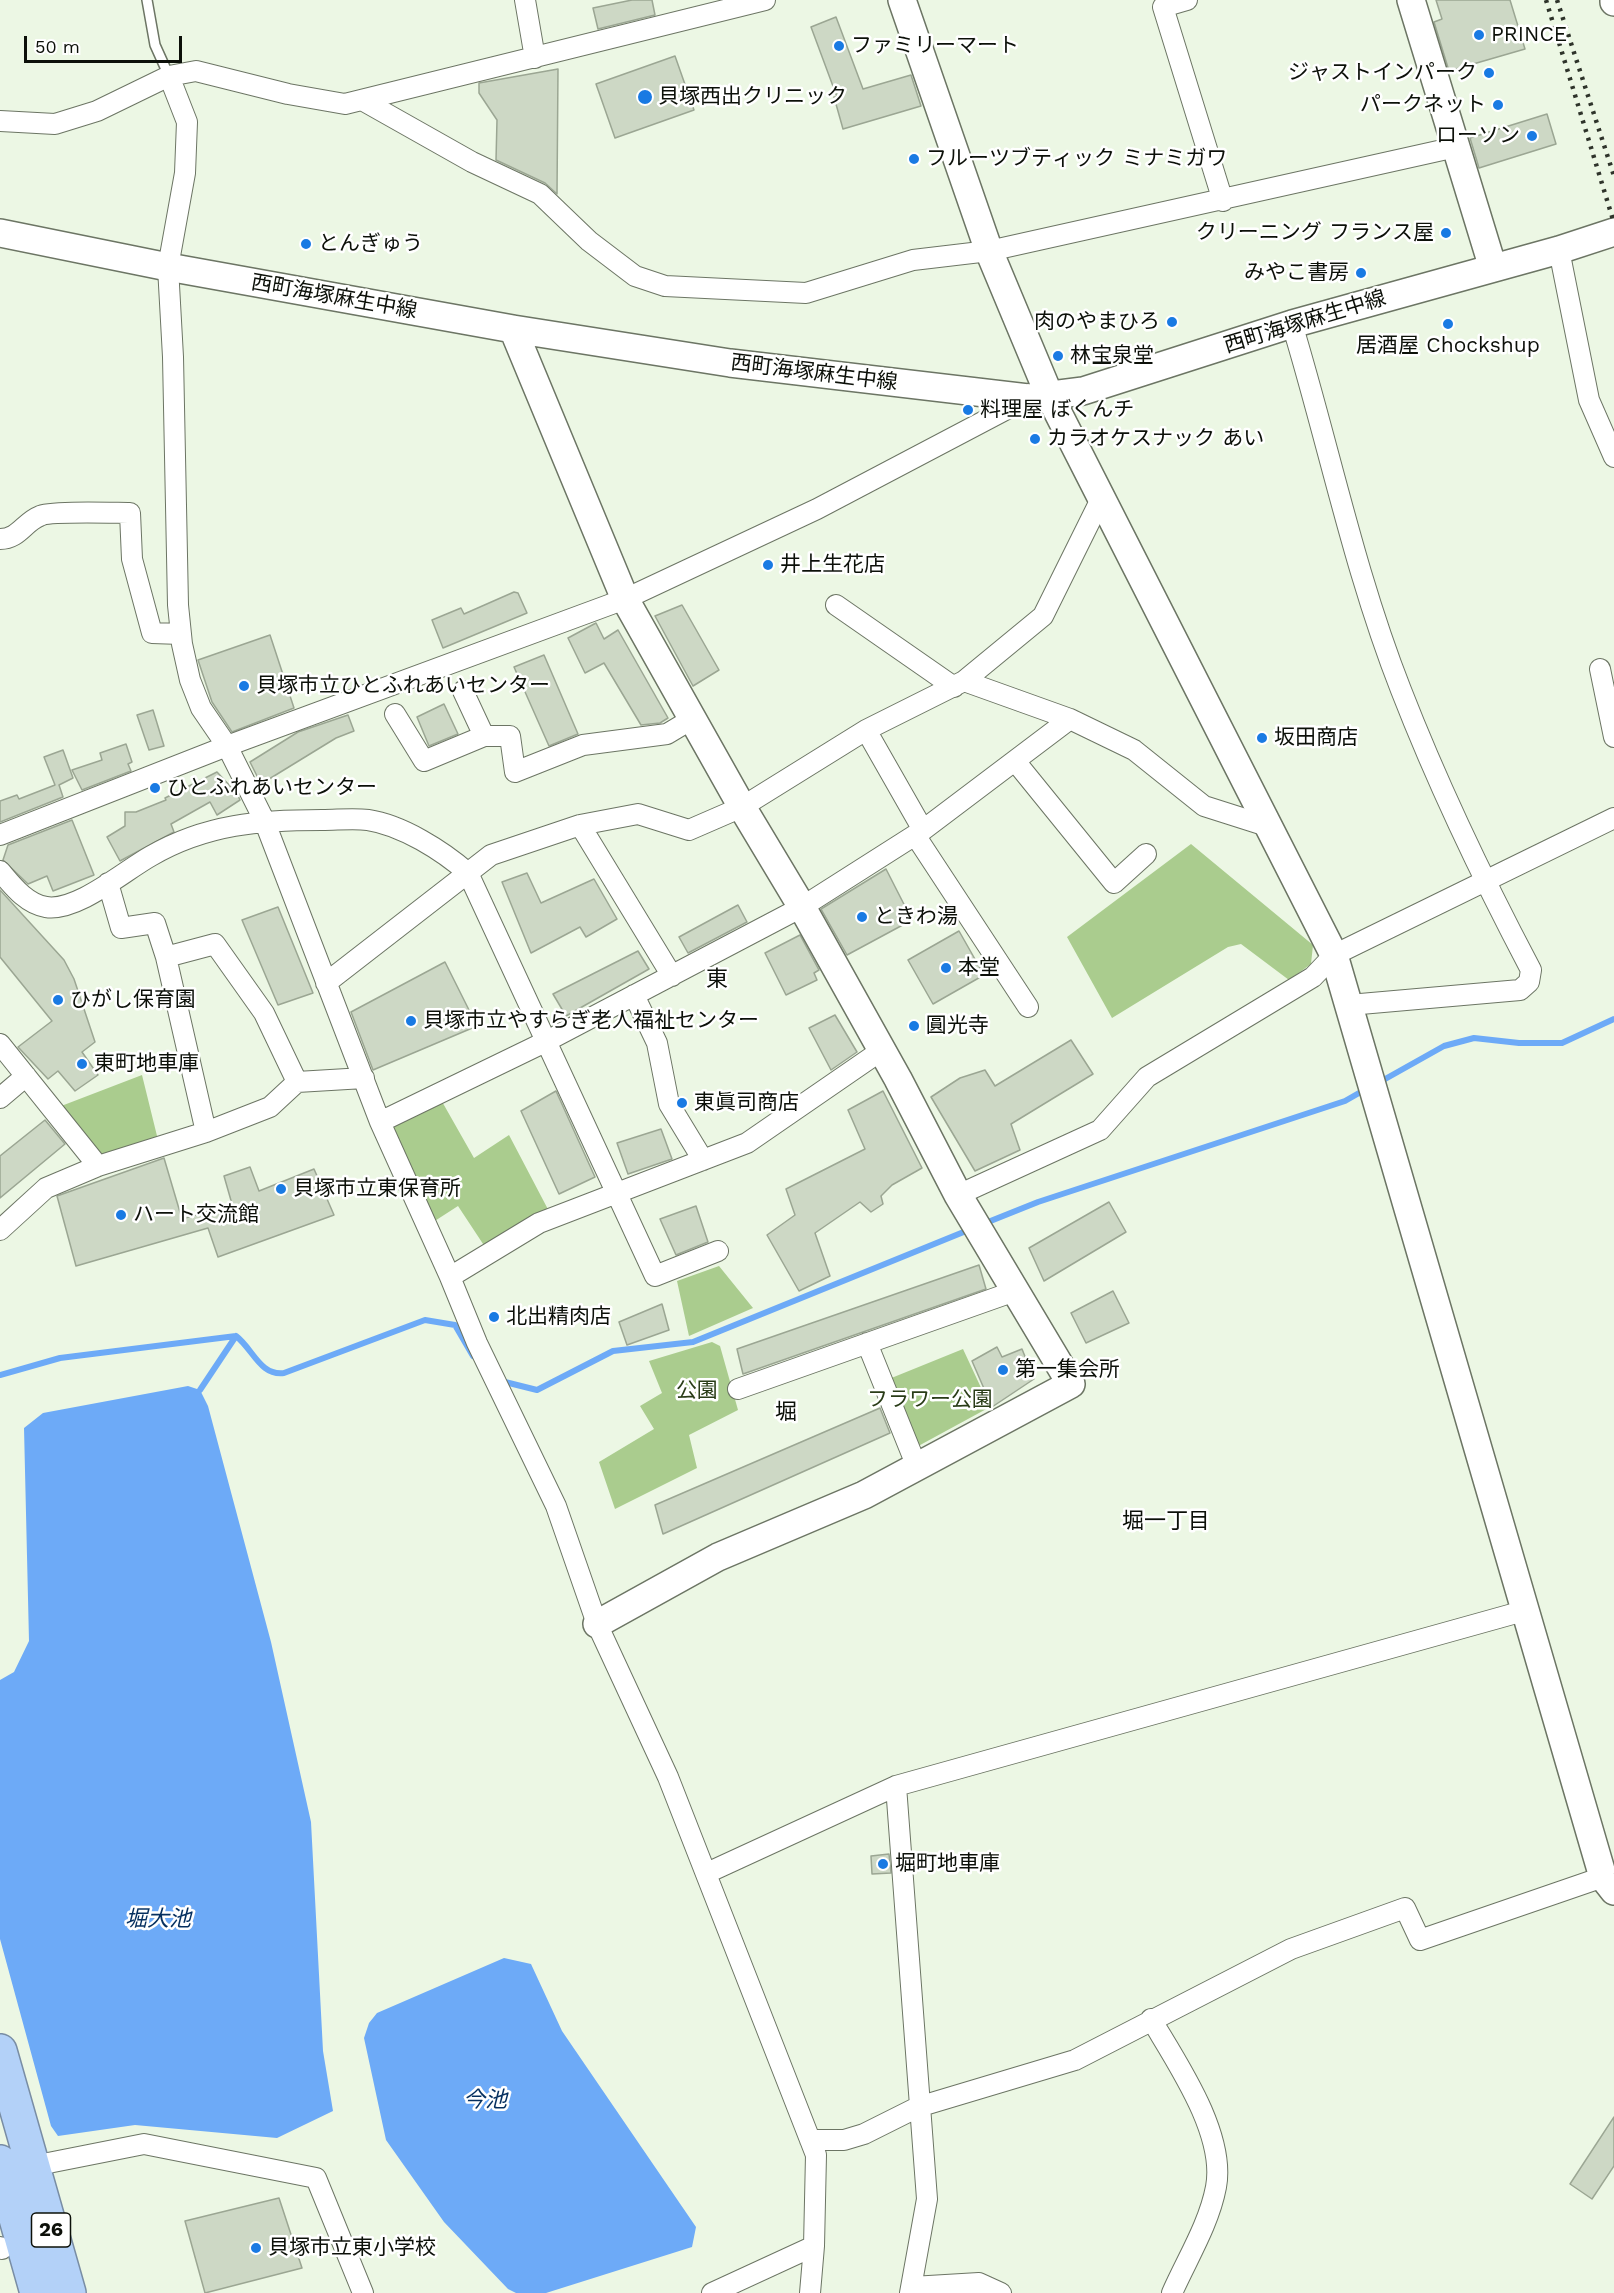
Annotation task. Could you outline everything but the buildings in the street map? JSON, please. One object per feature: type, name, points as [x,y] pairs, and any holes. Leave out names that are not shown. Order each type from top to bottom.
[{"type":"highway","name":"26","points":[[0,2051],[9,2171],[37,2293]]},
{"type":"highway","name":"26","points":[[9,2171],[69,2293]]},
{"type":"street","points":[[525,0],[535,58]]},
{"type":"street","points":[[0,121],[55,124],[97,111],[169,76],[196,71],[288,94],[345,104],[765,0]]},
{"type":"street","points":[[810,2140],[844,2140],[864,2134],[918,2107],[1075,2060],[1291,1949],[1405,1908],[1420,1940],[1610,1880],[1527,1610],[1334,955],[1102,497],[1039,397],[902,0]]},
{"type":"street","points":[[1187,0],[1163,7],[1223,201]]},
{"type":"street","points":[[1411,0],[1493,268]]},
{"type":"street","points":[[169,76],[187,122],[185,172],[168,267],[180,634],[190,680],[198,699],[227,746],[264,820],[380,1122],[450,1277],[477,1343],[556,1506],[597,1624],[668,1777],[816,2155],[814,2246],[810,2293]]},
{"type":"street","points":[[362,100],[452,151],[540,194],[589,241],[635,276],[665,286],[806,292],[913,260],[989,251],[1223,201],[1456,147]]},
{"type":"street","name":"西町海塚麻生中線","points":[[0,233],[168,267],[513,329],[730,363],[1039,397],[1083,391],[1292,324],[1560,250],[1614,232]]},
{"type":"street","points":[[1560,250],[1589,400],[1614,457]]},
{"type":"street","points":[[1292,324],[1347,528],[1400,689],[1485,882],[1531,969],[1528,982],[1520,990],[1349,1005]]},
{"type":"street","points":[[513,329],[625,599],[882,1050],[958,1195],[1071,1384],[864,1495],[718,1557],[597,1624]]},
{"type":"street","points":[[0,836],[227,746],[625,599],[817,509],[1039,397]]},
{"type":"street","points":[[326,983],[491,855],[580,825],[638,814],[689,830],[742,807],[866,730],[959,684],[1043,616],[1102,497]]},
{"type":"street","points":[[0,539],[7,539],[20,532],[40,515],[130,513],[132,559],[152,633],[180,634]]},
{"type":"street","points":[[836,605],[959,684],[1070,720],[1134,750],[1204,806],[1270,827]]},
{"type":"street","points":[[1600,669],[1614,738]]},
{"type":"street","points":[[463,691],[484,736]]},
{"type":"street","points":[[394,714],[424,761],[484,736],[510,736],[515,772],[583,745],[667,734],[692,719]]},
{"type":"street","points":[[380,1122],[545,1042],[802,907],[919,833],[1070,720]]},
{"type":"street","points":[[866,730],[919,833],[1028,1007]]},
{"type":"street","points":[[1015,761],[1114,883],[1146,854]]},
{"type":"street","points":[[958,1195],[1100,1130],[1147,1077],[1313,977],[1334,955],[1614,818]]},
{"type":"street","points":[[0,871],[30,902],[46,908],[67,905],[108,883],[152,855],[198,834],[264,820],[369,820],[408,834],[448,855],[468,873],[656,1276],[717,1251]]},
{"type":"street","points":[[580,825],[672,976]]},
{"type":"street","points":[[108,883],[121,928],[155,923],[166,957],[206,1132]]},
{"type":"street","points":[[166,957],[215,944],[264,1013],[297,1082]]},
{"type":"street","points":[[634,995],[657,1043],[669,1104],[703,1160]]},
{"type":"street","points":[[0,1044],[98,1166]]},
{"type":"street","points":[[450,1277],[538,1223],[747,1143],[882,1050]]},
{"type":"street","points":[[0,1098],[26,1076]]},
{"type":"street","points":[[0,1230],[46,1188],[98,1166],[206,1132],[270,1107],[297,1082],[364,1078]]},
{"type":"street","points":[[738,1389],[1015,1291]]},
{"type":"street","points":[[867,1343],[917,1467]]},
{"type":"street","points":[[707,1873],[896,1786],[1527,1610]]},
{"type":"street","points":[[896,1786],[918,2107],[927,2199],[911,2290],[978,2283],[1001,2293]]},
{"type":"street","points":[[1151,2019],[1191,2087],[1214,2141],[1216,2185],[1209,2210],[1172,2293]]},
{"type":"street","points":[[9,2171],[144,2145],[316,2178],[363,2293]]},
{"type":"street","points":[[712,2293],[814,2246]]},
{"type":"lane","points":[[147,0],[155,45],[169,76]]},
{"type":"green space","points":[[1191,844],[1313,945],[1311,964],[1289,980],[1241,944],[1228,947],[1112,1018],[1067,937]]},
{"type":"green space","points":[[142,1075],[159,1144],[99,1166],[56,1108]]},
{"type":"green space","points":[[436,1091],[474,1158],[509,1135],[552,1217],[489,1253],[458,1206],[427,1226],[380,1122]]},
{"type":"green space","points":[[719,1266],[753,1308],[689,1336],[677,1281]]},
{"type":"green space","name":"公園","points":[[712,1342],[720,1346],[738,1410],[689,1435],[697,1468],[615,1509],[599,1462],[654,1429],[640,1406],[662,1393],[649,1361]]},
{"type":"green space","name":"フラワー公園","points":[[963,1349],[990,1407],[911,1450],[884,1381]]},
{"type":"water","name":"堀大池","points":[[188,1386],[200,1390],[208,1406],[271,1642],[311,1822],[323,2051],[333,2111],[277,2138],[135,2125],[58,2136],[51,2126],[0,1939],[0,1680],[14,1672],[29,1641],[24,1428],[43,1413]]},
{"type":"water","name":"今池","points":[[504,1958],[531,1964],[562,2031],[696,2227],[692,2247],[546,2293],[516,2293],[508,2289],[444,2222],[386,2140],[364,2038],[369,2023],[377,2013]]},
{"type":"waterway","points":[[1378,1083],[1444,1046],[1474,1038],[1519,1043],[1562,1043],[1614,1019]]},
{"type":"waterway","points":[[983,1224],[1038,1202],[1345,1101],[1366,1089]]},
{"type":"waterway","points":[[501,1381],[537,1390],[613,1351],[693,1342],[971,1229]]},
{"type":"waterway","points":[[200,1390],[236,1336],[263,1366],[276,1373],[284,1373],[425,1320],[455,1325],[473,1356]]},
{"type":"waterway","points":[[0,1375],[60,1358],[236,1336]]},
{"type":"railway","points":[[1546,0],[1614,223]]},
{"type":"railway","points":[[1557,0],[1614,176]]},
{"type":"place","name":"PRINCE","points":[[1479,35]]},
{"type":"place","name":"ファミリーマート","points":[[839,46]]},
{"type":"place","name":"ジャストインパーク","points":[[1489,73]]},
{"type":"place","name":"貝塚西出クリニック","points":[[645,97]]},
{"type":"place","name":"パークネット","points":[[1498,105]]},
{"type":"place","name":"ローソン","points":[[1532,136]]},
{"type":"place","name":"フルーツブティック ミナミガワ","points":[[914,159]]},
{"type":"place","name":"クリーニング フランス屋","points":[[1446,233]]},
{"type":"place","name":"とんぎゅう","points":[[306,244]]},
{"type":"place","name":"みやこ書房","points":[[1361,273]]},
{"type":"place","name":"肉のやまひろ","points":[[1172,322]]},
{"type":"place","name":"居酒屋 Chockshup","points":[[1448,324]]},
{"type":"place","name":"林宝泉堂","points":[[1058,356]]},
{"type":"place","name":"料理屋 ぼくんチ","points":[[968,410]]},
{"type":"place","name":"カラオケスナック あい","points":[[1035,439]]},
{"type":"place","name":"井上生花店","points":[[768,565]]},
{"type":"place","name":"貝塚市立ひとふれあいセンター","points":[[244,686]]},
{"type":"place","name":"坂田商店","points":[[1262,738]]},
{"type":"place","name":"ひとふれあいセンター","points":[[155,788]]},
{"type":"place","name":"ときわ湯","points":[[862,917]]},
{"type":"place","name":"本堂","points":[[946,968]]},
{"type":"place","name":"ひがし保育園","points":[[58,1000]]},
{"type":"place","name":"貝塚市立やすらぎ老人福祉センター","points":[[411,1021]]},
{"type":"place","name":"圓光寺","points":[[914,1026]]},
{"type":"place","name":"東町地車庫","points":[[82,1064]]},
{"type":"place","name":"東眞司商店","points":[[682,1103]]},
{"type":"place","name":"貝塚市立東保育所","points":[[281,1189]]},
{"type":"place","name":"ハート交流館","points":[[121,1215]]},
{"type":"place","name":"北出精肉店","points":[[494,1317]]},
{"type":"place","name":"第一集会所","points":[[1003,1370]]},
{"type":"place","name":"堀町地車庫","points":[[883,1864]]},
{"type":"place","name":"貝塚市立東小学校","points":[[256,2248]]},
{"type":"district","name":"東","points":[[717,980]]},
{"type":"district","name":"堀","points":[[786,1413]]},
{"type":"district","name":"堀一丁目","points":[[1166,1522]]}]
